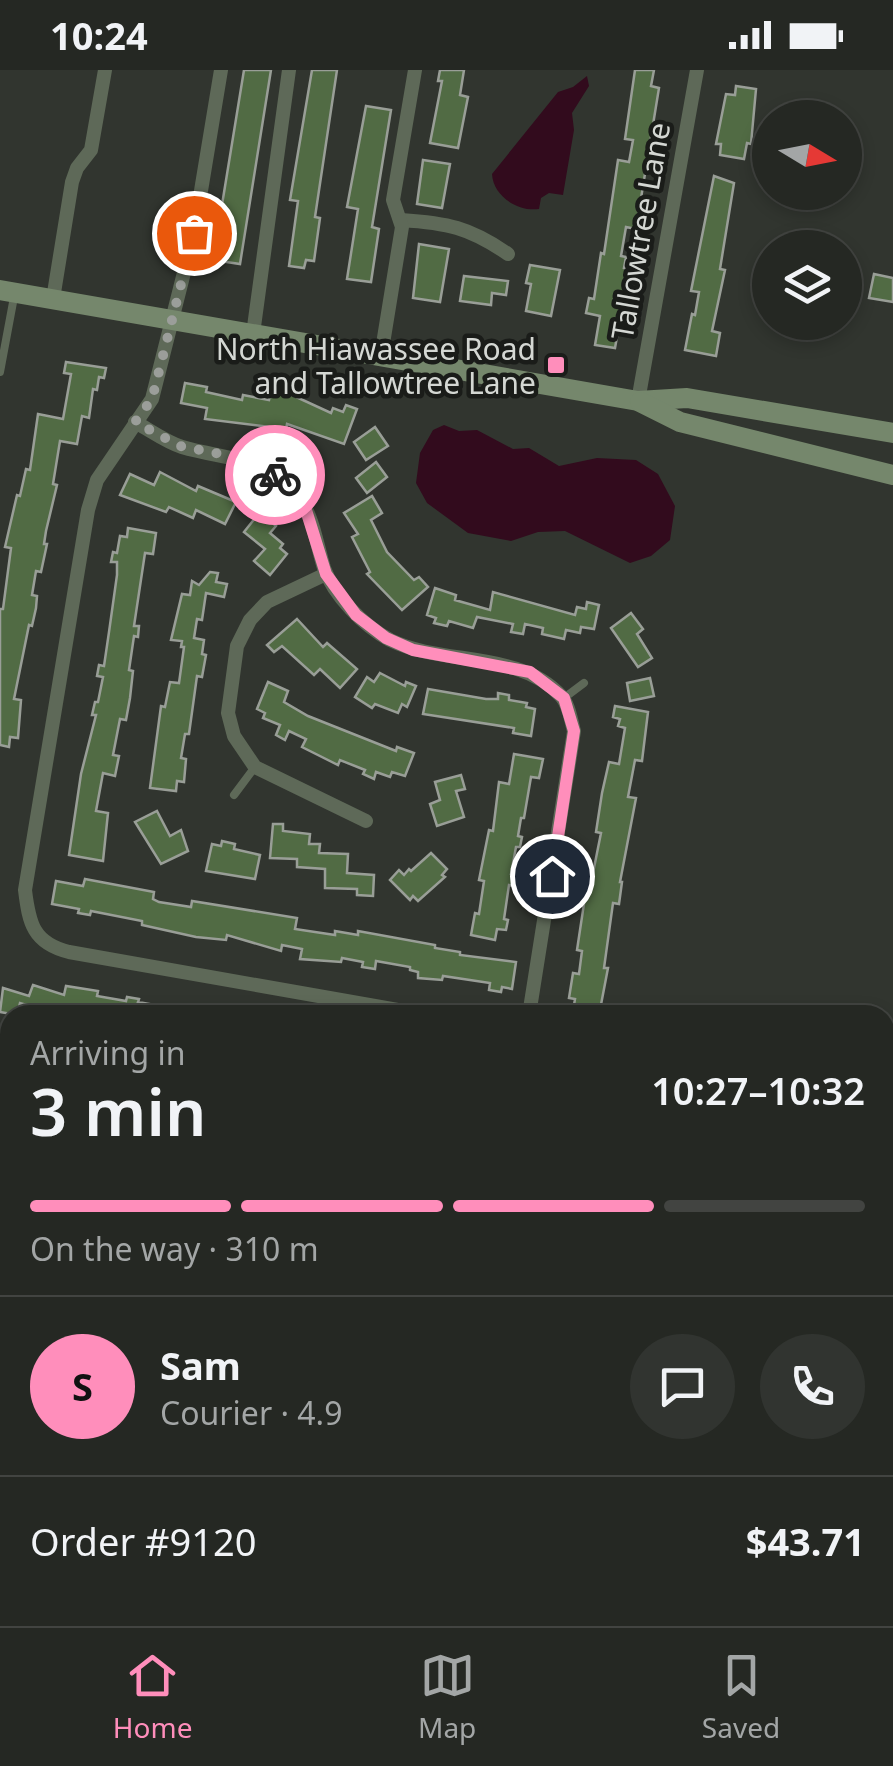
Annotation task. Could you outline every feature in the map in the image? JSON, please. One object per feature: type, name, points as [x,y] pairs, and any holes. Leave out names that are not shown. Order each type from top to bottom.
[{"type":"main road","points":[[8,291],[638,401],[687,398],[893,434]]},
{"type":"main road","points":[[638,401],[680,422],[893,476]]},
{"type":"street","points":[[53,299],[72,182],[91,150],[105,70]]},
{"type":"street","points":[[221,70],[194,233],[152,399],[97,480],[88,510],[25,890],[29,919],[37,935],[52,948],[369,1005]]},
{"type":"street","points":[[252,334],[289,70]]},
{"type":"street","points":[[381,356],[401,220],[393,200],[416,70]]},
{"type":"street","name":"Tallowtree Lane","points":[[638,401],[696,70]]},
{"type":"street","points":[[401,220],[436,222],[478,232],[508,254]]},
{"type":"street","points":[[135,422],[180,446],[265,467],[296,493],[306,510],[326,574],[356,615],[386,638],[413,650],[530,672],[564,698],[574,731],[531,1005]]},
{"type":"street","points":[[326,574],[267,602],[250,620],[238,646],[228,713],[234,736],[255,767],[366,821]]},
{"type":"lane","points":[[0,372],[8,291]]},
{"type":"lane","points":[[296,493],[312,480]]},
{"type":"lane","points":[[564,698],[584,684]]},
{"type":"lane","points":[[234,794],[255,767]]},
{"type":"shaded area","points":[[587,76],[589,86],[572,113],[574,130],[563,195],[549,193],[541,198],[539,209],[523,208],[508,201],[497,189],[492,174],[558,92]]},
{"type":"shaded area","points":[[444,425],[459,431],[477,430],[513,449],[529,448],[559,466],[597,458],[636,460],[658,474],[675,506],[670,540],[651,556],[630,563],[565,531],[538,532],[511,541],[468,533],[427,503],[416,483],[420,453],[433,430]]},
{"type":"building","points":[[244,70],[271,70],[240,264],[213,260]]},
{"type":"building","points":[[312,70],[337,70],[315,217],[320,218],[314,261],[306,260],[304,268],[289,266],[298,201],[290,200]]},
{"type":"building","points":[[440,70],[464,70],[460,95],[468,97],[458,148],[430,143],[442,81],[438,81]]},
{"type":"building","points":[[635,70],[654,70],[651,86],[659,88],[636,229],[626,227],[621,256],[626,257],[624,268],[629,269],[615,348],[595,345],[600,316],[586,313],[589,298],[594,299],[601,253],[604,254],[618,160],[629,162],[633,140],[625,139]]},
{"type":"building","points":[[736,86],[756,89],[751,144],[747,143],[744,159],[720,155],[721,144],[716,144],[726,94],[735,95]]},
{"type":"building","points":[[366,106],[391,110],[372,227],[379,229],[371,282],[347,279],[358,209],[347,207]]},
{"type":"building","points":[[423,160],[450,164],[442,208],[417,204]]},
{"type":"building","points":[[714,176],[734,183],[720,269],[725,270],[712,331],[720,333],[716,356],[685,350],[699,292],[691,291]]},
{"type":"building","points":[[419,244],[449,249],[440,302],[413,298]]},
{"type":"building","points":[[530,265],[560,270],[551,316],[526,311]]},
{"type":"building","points":[[874,274],[893,278],[893,302],[869,298]]},
{"type":"building","points":[[464,276],[508,281],[506,295],[492,293],[491,305],[460,301]]},
{"type":"building","points":[[66,362],[106,368],[104,378],[99,377],[97,390],[93,389],[89,418],[82,416],[77,444],[60,441],[47,544],[32,595],[37,596],[36,608],[14,699],[21,700],[18,738],[10,737],[9,747],[0,745],[0,609],[11,548],[5,547],[17,495],[20,496],[26,469],[30,470],[38,414],[63,419],[71,374],[64,373]]},
{"type":"building","points":[[185,383],[242,400],[243,395],[269,400],[271,391],[292,395],[331,413],[333,408],[343,412],[346,405],[357,409],[344,444],[287,424],[286,429],[205,419],[207,408],[181,403]]},
{"type":"building","points":[[375,427],[388,446],[366,460],[354,442]]},
{"type":"building","points":[[376,462],[387,477],[367,493],[356,478]]},
{"type":"building","points":[[160,472],[196,491],[198,486],[236,502],[225,524],[196,510],[193,518],[169,507],[166,512],[120,495],[130,474],[154,485]]},
{"type":"building","points":[[372,496],[382,513],[371,520],[387,552],[414,580],[419,577],[428,587],[402,610],[367,574],[370,572],[352,537],[358,534],[344,513]]},
{"type":"building","points":[[260,512],[276,526],[270,533],[283,544],[280,548],[287,554],[270,575],[254,561],[265,549],[244,532]]},
{"type":"building","points":[[128,528],[156,533],[153,554],[145,553],[134,626],[139,626],[138,637],[134,636],[129,670],[133,671],[130,698],[126,720],[120,719],[113,755],[119,756],[115,776],[103,773],[96,811],[108,813],[103,861],[69,855],[81,774],[96,715],[92,715],[103,677],[97,676],[99,665],[104,666],[117,575],[117,562],[111,562],[120,536],[127,537]]},
{"type":"building","points":[[210,572],[218,573],[216,582],[227,584],[224,597],[206,593],[202,620],[197,619],[194,638],[204,640],[202,654],[206,655],[202,677],[197,676],[189,734],[185,734],[181,758],[186,759],[184,782],[177,781],[176,791],[150,788],[161,706],[165,707],[170,682],[179,683],[184,647],[182,641],[171,640],[182,594],[190,595],[192,581],[199,585]]},
{"type":"building","points":[[435,588],[456,595],[455,600],[490,610],[493,592],[575,615],[577,607],[586,609],[587,602],[599,605],[594,629],[581,627],[580,633],[566,630],[564,639],[542,634],[543,628],[525,624],[523,634],[511,632],[513,624],[477,617],[473,628],[449,621],[447,626],[434,623],[436,618],[427,615]]},
{"type":"building","points":[[631,613],[643,629],[637,634],[652,658],[638,667],[611,628]]},
{"type":"building","points":[[297,619],[323,647],[327,643],[357,669],[340,688],[320,669],[314,675],[282,646],[274,652],[267,645]]},
{"type":"building","points":[[380,673],[405,686],[406,682],[416,686],[407,707],[402,704],[398,713],[375,704],[372,708],[355,697],[367,677],[374,682]]},
{"type":"building","points":[[650,678],[654,696],[630,701],[627,683]]},
{"type":"building","points":[[268,682],[288,691],[284,702],[308,716],[396,751],[397,747],[414,753],[405,776],[392,772],[390,777],[376,772],[374,779],[363,774],[365,770],[340,760],[338,765],[302,747],[306,739],[289,731],[285,740],[276,735],[280,725],[263,718],[265,713],[257,709]]},
{"type":"building","points":[[428,689],[486,699],[498,699],[498,693],[509,695],[509,700],[527,703],[526,707],[535,709],[531,736],[513,733],[514,728],[423,714]]},
{"type":"building","points":[[615,706],[648,712],[642,761],[635,760],[628,797],[636,798],[619,904],[613,903],[601,1005],[574,1005],[575,999],[569,998],[573,973],[579,974],[582,951],[577,950],[588,877],[592,878],[601,833],[596,832],[602,793],[609,762],[619,764],[625,728],[618,726],[620,719],[613,717]]},
{"type":"building","points":[[514,754],[543,759],[539,778],[531,777],[521,818],[518,836],[522,837],[511,874],[515,875],[513,886],[509,885],[506,930],[497,929],[495,940],[471,935],[475,913],[479,914],[484,881],[479,880],[489,830],[493,831],[499,782],[509,784]]},
{"type":"building","points":[[461,775],[465,789],[456,791],[464,817],[437,826],[430,804],[440,800],[435,782]]},
{"type":"building","points":[[157,811],[170,836],[181,830],[188,851],[161,864],[135,822]]},
{"type":"building","points":[[273,824],[283,824],[283,831],[310,834],[309,844],[320,844],[319,853],[348,854],[347,873],[374,875],[373,896],[357,895],[357,889],[325,888],[325,869],[297,867],[297,859],[270,858]]},
{"type":"building","points":[[222,841],[235,844],[234,849],[260,855],[255,879],[206,871],[212,844],[221,846]]},
{"type":"building","points":[[431,853],[447,869],[442,875],[445,877],[418,901],[413,896],[410,900],[390,880],[399,870],[404,875],[411,871]]},
{"type":"building","points":[[85,879],[154,892],[153,899],[159,902],[191,907],[192,901],[297,918],[295,929],[335,935],[335,931],[358,935],[358,931],[435,945],[460,955],[516,962],[512,989],[489,990],[490,983],[443,976],[442,980],[418,978],[418,972],[410,967],[376,961],[375,969],[342,958],[341,962],[300,959],[302,949],[282,945],[281,951],[227,935],[226,940],[196,937],[142,925],[142,921],[91,911],[90,915],[78,913],[79,909],[52,904],[56,881],[83,886]]},
{"type":"building","points":[[33,985],[64,995],[66,986],[98,991],[97,996],[126,1001],[127,997],[155,1005],[1,1005],[3,988],[29,996]]},
{"type":"way so far","points":[[194,233],[152,399],[135,422],[180,446],[245,459],[275,475]]},
{"type":"place","name":"North Hiawassee Road and Tallowtree Lane","points":[[556,365]]},
{"type":"route","points":[[275,475],[296,493],[306,510],[326,574],[356,615],[386,638],[413,650],[530,672],[564,698],[574,731],[552,876]]}]
